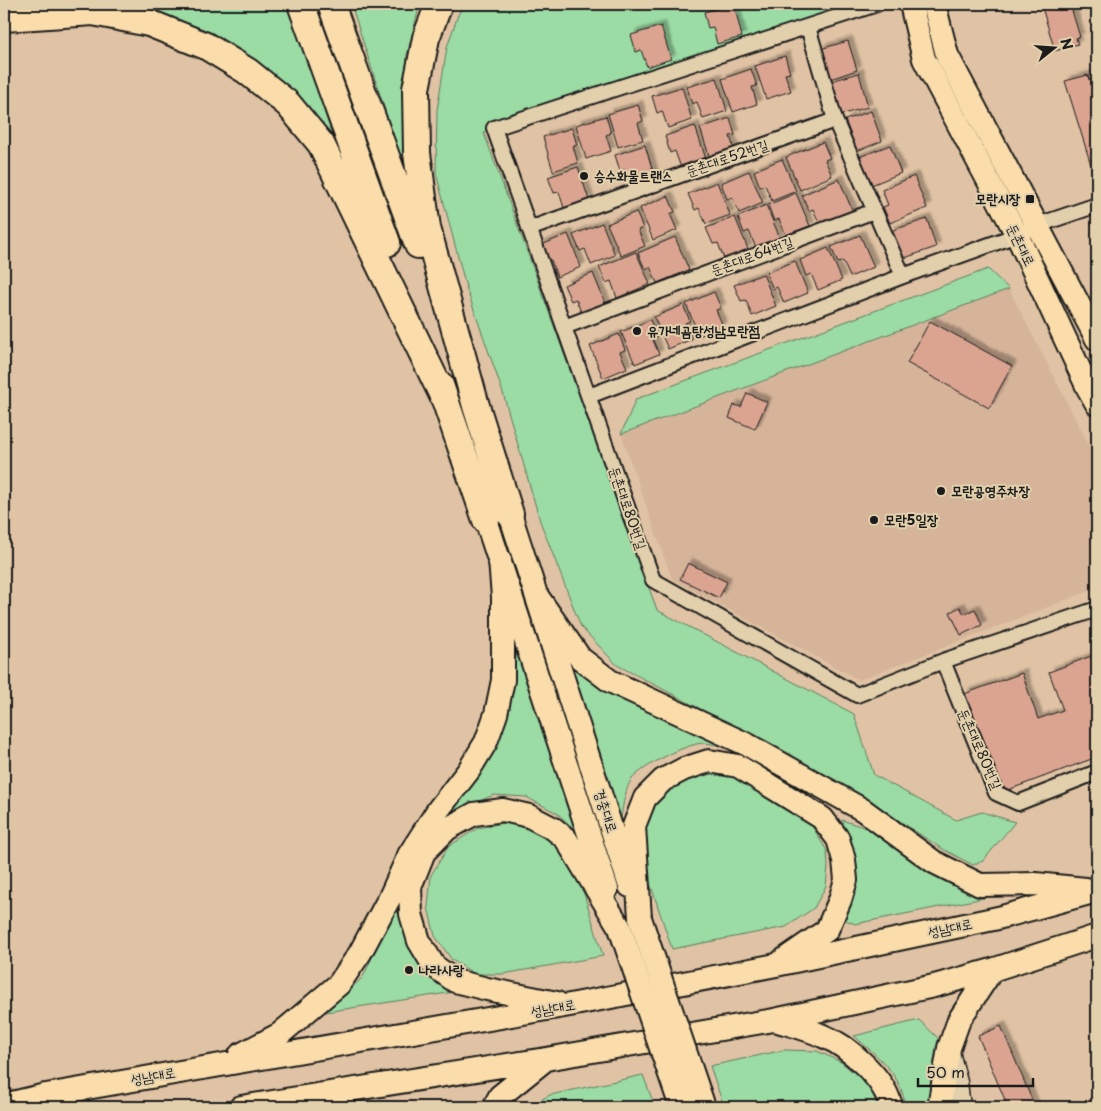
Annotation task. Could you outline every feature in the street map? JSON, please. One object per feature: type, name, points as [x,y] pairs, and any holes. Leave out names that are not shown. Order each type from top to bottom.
[{"type":"highway","points":[[301,4],[378,220],[446,402]]},
{"type":"highway","points":[[331,4],[476,406]]},
{"type":"highway","points":[[439,4],[426,38],[416,89],[417,153],[427,228],[476,406],[498,517]]},
{"type":"highway","points":[[4,18],[93,12],[149,23],[206,46],[247,71],[288,104],[321,144],[446,402],[498,517]]},
{"type":"main road","name":"둔촌대로","points":[[911,4],[924,59],[1017,235],[1097,404]]},
{"type":"main road","name":"둔촌대로","points":[[934,4],[947,55],[1097,339]]},
{"type":"main road","name":"경충대로","points":[[498,517],[500,560],[630,923],[704,1107]]},
{"type":"main road","name":"경충대로","points":[[498,517],[537,596],[681,1107]]},
{"type":"main road","points":[[226,1063],[280,1034],[339,984],[360,953],[391,895],[409,855],[438,810],[470,770],[486,742],[496,714],[503,680],[504,605],[500,560]]},
{"type":"main road","points":[[537,596],[580,658],[610,682],[748,745],[863,810],[942,866],[980,885],[1035,884],[1097,890]]},
{"type":"main road","points":[[630,923],[634,826],[645,798],[663,780],[684,769],[709,761],[738,766],[822,818],[838,839],[844,860],[846,880],[840,900],[826,930],[776,966]]},
{"type":"main road","points":[[570,1005],[455,981],[434,966],[420,941],[411,914],[410,887],[424,852],[447,829],[474,814],[503,810],[530,816],[554,829],[566,839],[630,923]]},
{"type":"main road","name":"성남대로","points":[[4,1106],[46,1095],[570,1005],[776,966],[998,918],[1097,890]]},
{"type":"main road","points":[[241,1107],[546,1059],[774,1020],[934,986],[992,970],[1097,936]]},
{"type":"main road","points":[[939,1107],[949,1048],[959,1020],[992,970]]},
{"type":"main road","points":[[774,1020],[824,1036],[848,1050],[870,1071],[889,1097],[891,1107]]},
{"type":"main road","points":[[494,1107],[500,1096],[546,1059]]},
{"type":"street","points":[[877,4],[808,27],[835,120],[903,276]]},
{"type":"street","name":"둔촌대로80번길","points":[[808,27],[494,128],[653,580],[856,695],[943,661],[1097,609]]},
{"type":"street","name":"둔촌대로52번길","points":[[528,228],[835,120]]},
{"type":"street","points":[[589,396],[903,276],[1017,235],[1038,225],[1097,205]]},
{"type":"street","name":"둔촌대로64번길","points":[[564,326],[874,211]]},
{"type":"street","name":"둔촌대로80번길","points":[[943,661],[996,792],[1018,803],[1097,772]]},
{"type":"street","points":[[949,1048],[962,1107]]},
{"type":"shaded area","name":"모란5일장","points":[[1009,289],[1097,461],[1097,588],[859,680],[672,579],[621,434]]},
{"type":"green space","points":[[92,4],[290,4],[335,145],[282,88]]},
{"type":"green space","points":[[351,4],[420,4],[407,55],[405,148],[408,182]]},
{"type":"green space","points":[[464,4],[863,4],[783,26],[484,133],[657,610],[854,714],[874,775],[956,820],[982,812],[1015,822],[983,861],[973,865],[939,847],[871,802],[750,735],[617,665],[581,627],[540,521],[503,393],[466,287],[436,173],[437,110],[447,47],[458,15]]},
{"type":"green space","points":[[988,269],[1009,289],[621,434],[636,399]]},
{"type":"green space","points":[[518,634],[584,838],[557,813],[526,797],[494,795],[449,814],[492,755],[513,691]]},
{"type":"green space","points":[[563,649],[742,751],[704,743],[696,744],[666,756],[646,768],[632,779],[627,788],[620,827]]},
{"type":"green space","points":[[699,770],[727,770],[811,824],[827,851],[826,886],[814,908],[786,927],[672,949],[645,868],[645,826],[655,805],[672,785]]},
{"type":"green space","points":[[842,820],[884,834],[938,876],[984,898],[855,924],[843,919],[857,888],[854,847]]},
{"type":"green space","points":[[508,822],[536,828],[556,841],[575,864],[603,956],[503,974],[475,974],[452,960],[435,936],[428,907],[431,875],[449,846],[478,828]]},
{"type":"green space","points":[[401,894],[454,992],[326,1012],[363,977]]},
{"type":"green space","points":[[919,1020],[938,1038],[930,1086],[935,1107],[905,1107],[903,1096],[894,1075],[879,1058],[854,1036]]},
{"type":"green space","points":[[784,1050],[817,1051],[841,1062],[868,1084],[878,1107],[724,1107],[710,1066]]},
{"type":"green space","points":[[643,1075],[655,1107],[527,1107],[550,1095]]},
{"type":"building","points":[[734,4],[742,37],[717,44],[713,27],[708,28],[704,12]]},
{"type":"building","points":[[1041,4],[1070,4],[1080,37],[1076,38],[1078,44],[1055,51]]},
{"type":"building","points":[[661,26],[671,59],[647,67],[641,50],[636,52],[631,35]]},
{"type":"building","points":[[848,41],[857,70],[830,79],[820,49]]},
{"type":"building","points":[[785,56],[790,73],[785,74],[791,91],[766,99],[755,66]]},
{"type":"building","points":[[751,69],[757,86],[752,87],[757,104],[733,112],[722,79]]},
{"type":"building","points":[[859,73],[868,107],[840,115],[831,81]]},
{"type":"building","points":[[1088,75],[1089,80],[1093,78],[1097,93],[1097,163],[1091,165],[1065,81]]},
{"type":"building","points":[[717,78],[727,111],[703,119],[697,102],[692,104],[687,87]]},
{"type":"building","points":[[682,87],[692,120],[668,128],[662,111],[657,113],[652,96]]},
{"type":"building","points":[[638,105],[643,121],[638,123],[643,140],[618,147],[608,114]]},
{"type":"building","points":[[871,111],[882,141],[857,151],[845,120]]},
{"type":"building","points":[[606,116],[611,133],[606,135],[611,151],[586,159],[576,125]]},
{"type":"building","points":[[730,118],[735,135],[730,136],[735,153],[711,161],[700,128]]},
{"type":"building","points":[[695,126],[706,159],[681,168],[675,151],[670,153],[665,136]]},
{"type":"building","points":[[572,128],[577,145],[573,146],[578,163],[553,171],[543,137]]},
{"type":"building","points":[[823,142],[830,158],[825,160],[832,176],[800,190],[786,157]]},
{"type":"building","points":[[645,145],[655,178],[631,186],[625,170],[620,171],[615,155]]},
{"type":"building","points":[[890,145],[901,173],[869,186],[854,159]]},
{"type":"building","points":[[782,159],[796,191],[772,201],[765,185],[760,187],[754,171]]},
{"type":"building","points":[[578,167],[589,200],[564,208],[559,192],[554,193],[548,177]]},
{"type":"building","points":[[749,171],[763,203],[739,213],[732,197],[727,199],[721,183]]},
{"type":"building","points":[[914,176],[927,208],[890,223],[883,207],[888,205],[882,190]]},
{"type":"building","points":[[839,179],[853,212],[820,225],[813,209],[809,211],[802,195]]},
{"type":"building","points":[[717,182],[730,215],[706,224],[699,208],[695,210],[688,194]]},
{"type":"building","points":[[796,193],[810,226],[786,235],[779,219],[774,221],[768,205]]},
{"type":"building","points":[[668,196],[675,212],[670,214],[677,230],[653,240],[640,208]]},
{"type":"building","points":[[766,205],[780,238],[756,248],[749,231],[744,233],[738,217]]},
{"type":"building","points":[[636,212],[643,228],[638,230],[645,246],[621,256],[607,224]]},
{"type":"building","points":[[735,217],[748,249],[724,259],[718,243],[713,244],[706,228]]},
{"type":"building","points":[[927,219],[936,247],[899,260],[890,231]]},
{"type":"building","points":[[602,223],[615,255],[591,265],[585,249],[580,251],[573,235]]},
{"type":"building","points":[[568,234],[581,267],[557,277],[551,260],[546,262],[539,246]]},
{"type":"building","points":[[860,235],[874,267],[850,277],[843,261],[838,263],[831,247]]},
{"type":"building","points":[[675,237],[689,270],[657,283],[650,267],[645,269],[638,253]]},
{"type":"building","points":[[828,248],[842,280],[818,290],[811,274],[806,276],[800,260]]},
{"type":"building","points":[[636,252],[650,284],[617,298],[611,281],[606,283],[599,267]]},
{"type":"building","points":[[795,261],[808,293],[784,303],[777,287],[773,289],[766,273]]},
{"type":"building","points":[[593,273],[606,305],[582,315],[576,299],[571,301],[564,285]]},
{"type":"building","points":[[763,274],[776,306],[752,316],[746,300],[741,301],[734,285]]},
{"type":"building","points":[[714,292],[721,308],[716,310],[723,326],[699,336],[686,304]]},
{"type":"building","points":[[683,305],[690,321],[685,323],[692,339],[668,349],[654,317]]},
{"type":"building","points":[[650,320],[657,336],[652,338],[659,354],[635,364],[621,332]]},
{"type":"building","points":[[930,321],[1012,366],[989,408],[907,363]]},
{"type":"building","points":[[619,334],[625,350],[620,352],[627,368],[603,378],[590,346]]},
{"type":"building","points":[[747,393],[767,402],[755,429],[729,418],[734,405],[741,407]]},
{"type":"building","points":[[688,563],[727,582],[719,598],[680,579]]},
{"type":"building","points":[[960,607],[964,614],[975,609],[982,625],[961,635],[950,612]]},
{"type":"building","points":[[1094,655],[1097,665],[1097,757],[1000,793],[964,694],[1022,673],[1038,719],[1063,710],[1049,672]]},
{"type":"building","points":[[1001,1026],[1035,1107],[1008,1107],[978,1036]]},
{"type":"place","name":"승수화물트랜스","points":[[584,176]]},
{"type":"place","name":"모란시장","points":[[1030,199]]},
{"type":"place","name":"유가네곰탕성남모란점","points":[[637,331]]},
{"type":"place","name":"모란공영주차장","points":[[941,491]]},
{"type":"place","name":"모란5일장","points":[[874,520]]},
{"type":"place","name":"나라사랑","points":[[409,970]]}]
